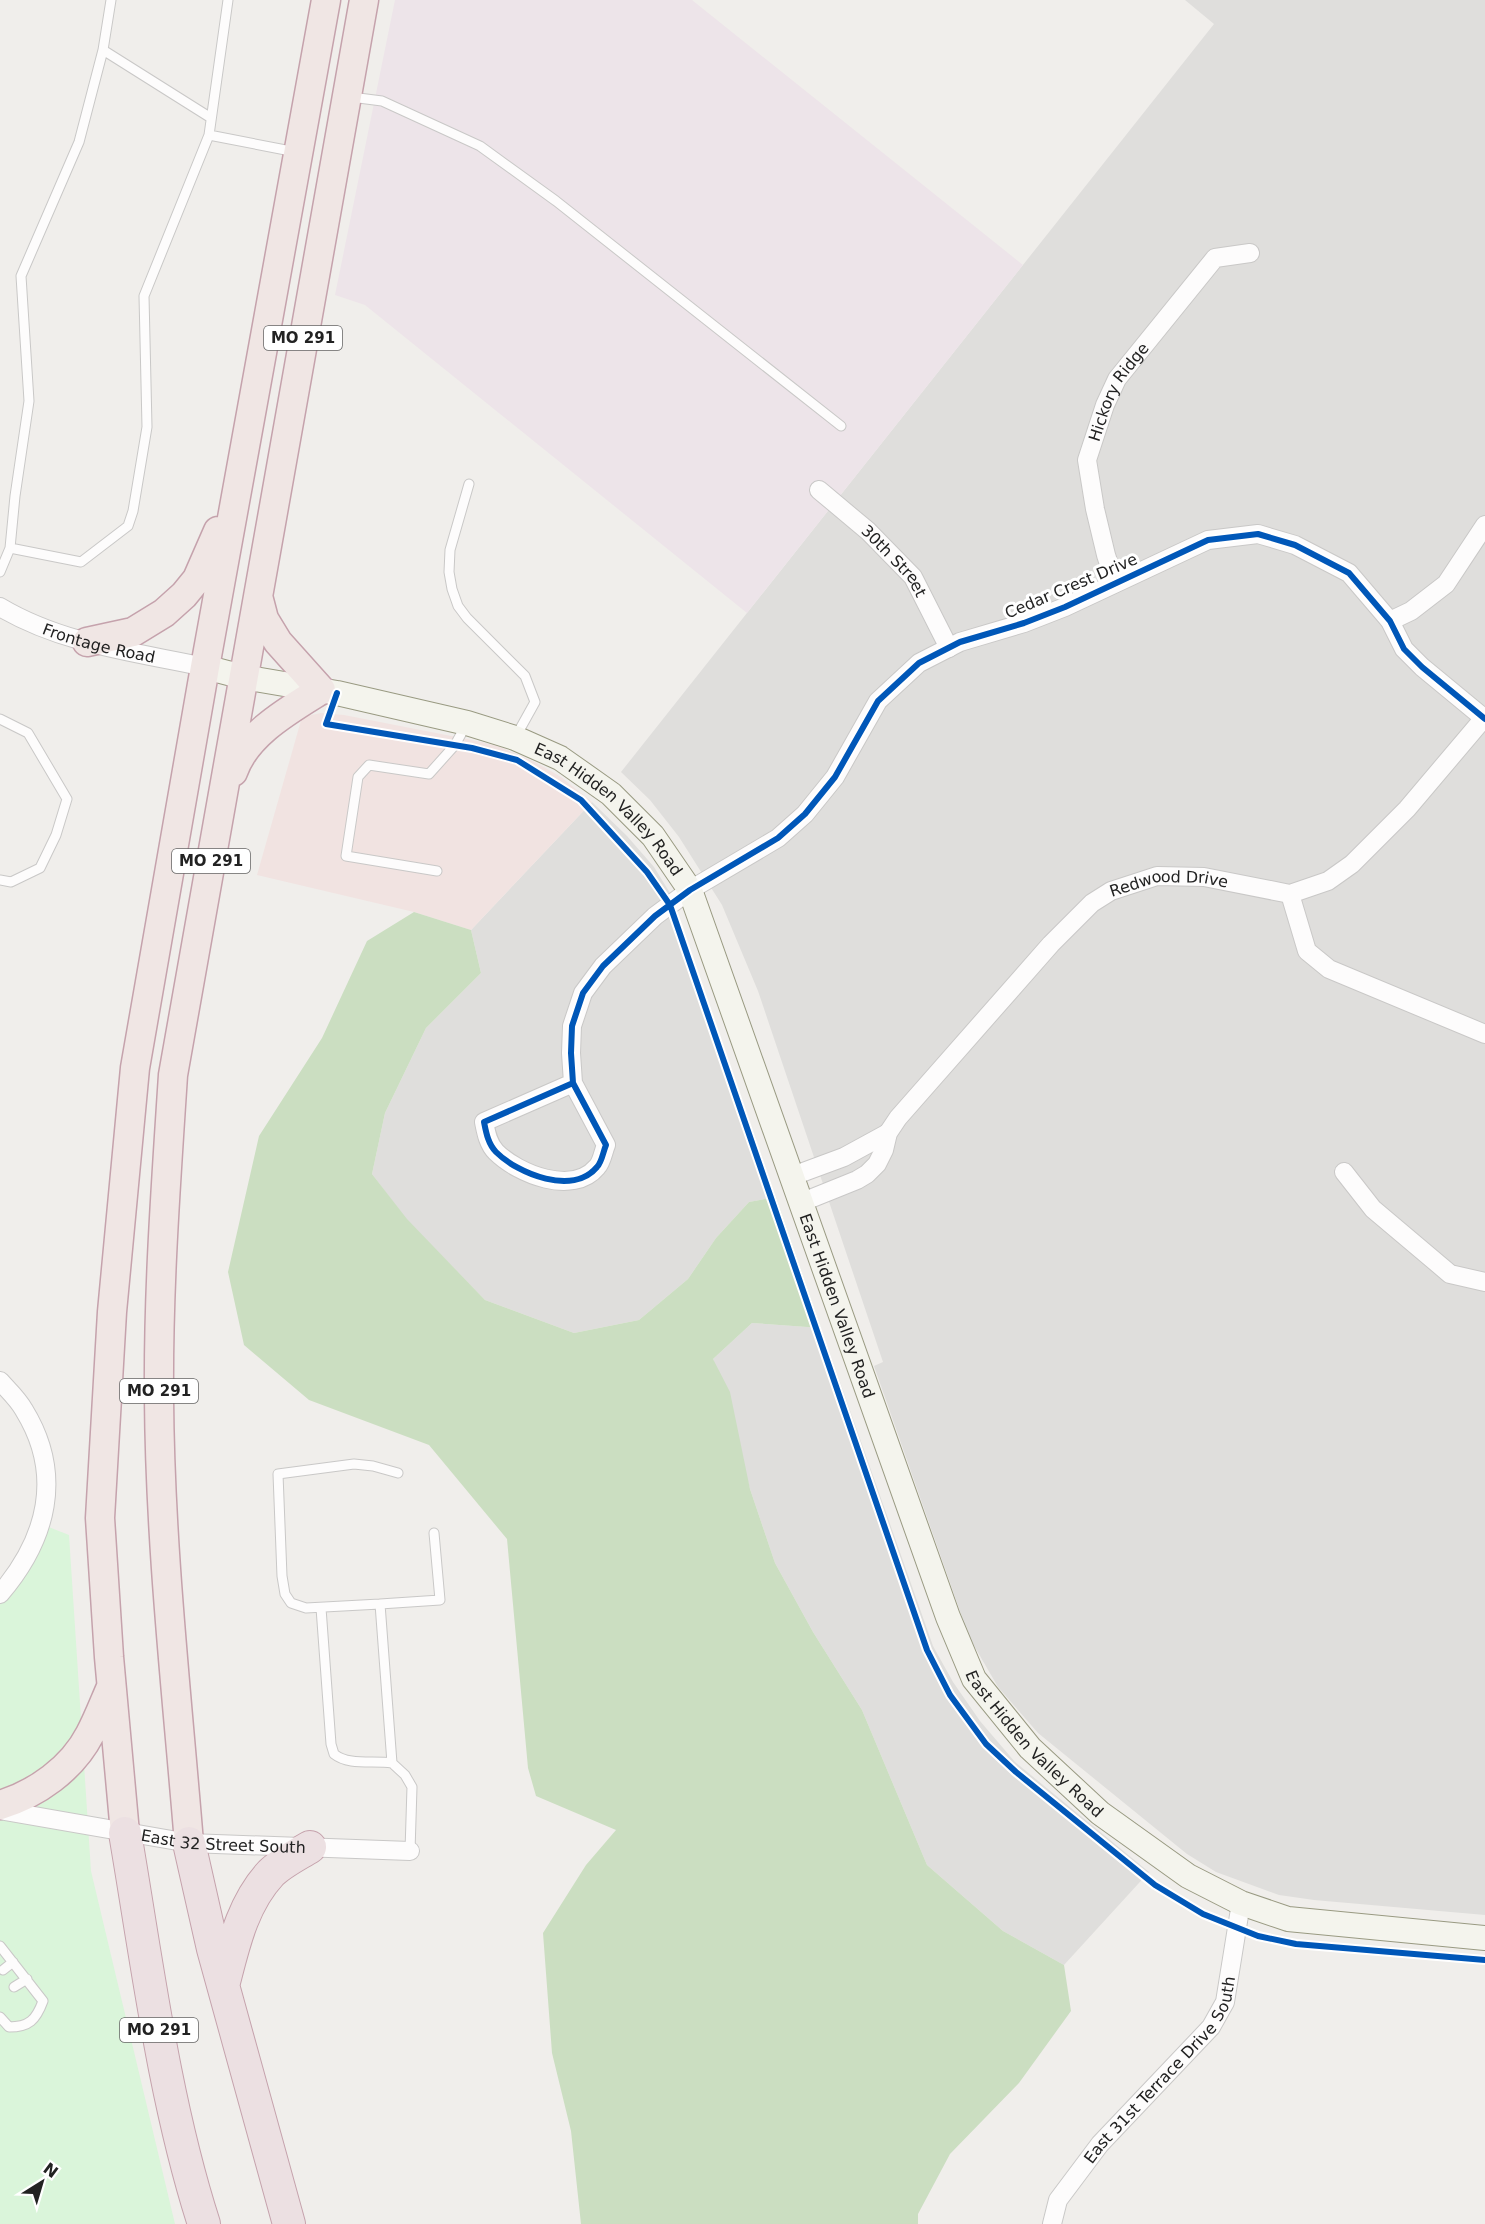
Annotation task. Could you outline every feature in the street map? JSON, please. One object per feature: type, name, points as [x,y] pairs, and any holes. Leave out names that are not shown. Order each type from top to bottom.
[{"type":"highway","name":"MO 291","points":[[204,2224],[190,2180],[163,2051],[125,1833],[100,1518],[112,1312],[135,1068],[326,0]]},
{"type":"highway","name":"MO 291","points":[[290,2224],[223,1986],[189,1843],[165,1560],[159,1398],[162,1236],[173,1075],[364,0]]},
{"type":"highway","points":[[87,642],[133,632],[164,613],[184,595],[201,570],[240,473]]},
{"type":"highway","points":[[220,808],[236,762],[250,743],[267,727],[321,690],[278,642],[264,619],[258,596]]},
{"type":"highway","points":[[0,1805],[40,1788],[69,1763],[89,1736],[112,1685]]},
{"type":"highway","points":[[223,1986],[236,1933],[254,1895],[273,1871],[310,1847]]},
{"type":"main road","name":"East Hidden Valley Road","points":[[205,667],[243,677],[321,690],[467,723],[515,738],[560,758],[611,794],[653,836],[690,890],[948,1617],[974,1679],[1030,1748],[1100,1814],[1188,1876],[1241,1903],[1288,1919],[1485,1938]]},
{"type":"street","name":"Hickory Ridge","points":[[1115,583],[1097,518],[1087,460],[1105,405],[1118,379],[1130,362],[1215,258],[1250,253]]},
{"type":"street","name":"30th Street","points":[[819,490],[868,531],[913,577],[949,648]]},
{"type":"street","points":[[1390,621],[1411,611],[1446,584],[1485,525]]},
{"type":"street","name":"Cedar Crest Drive","points":[[573,1083],[570,1053],[572,1026],[583,993],[603,966],[655,916],[690,890],[778,838],[805,814],[836,777],[878,701],[919,663],[960,642],[1024,623],[1065,607],[1208,540],[1258,534],[1295,545],[1349,573],[1390,621],[1404,650],[1484,718]]},
{"type":"street","name":"Frontage Road","points":[[0,607],[26,622],[70,639],[205,667]]},
{"type":"street","points":[[1484,718],[1407,809],[1352,864],[1328,881],[1290,894],[1306,951],[1329,969],[1485,1034]]},
{"type":"street","name":"Redwood Drive","points":[[800,1203],[867,1174],[877,1164],[884,1150],[888,1133],[898,1118],[1051,944],[1092,903],[1111,891],[1157,876],[1204,877],[1290,894]]},
{"type":"street","points":[[573,1083],[606,1145],[598,1167],[583,1178],[562,1183],[519,1169],[496,1151],[487,1138],[484,1122],[573,1083]]},
{"type":"street","name":"Redwood Drive","points":[[790,1177],[844,1157],[888,1133]]},
{"type":"street","points":[[1344,1172],[1373,1209],[1450,1274],[1485,1282]]},
{"type":"street","points":[[0,1381],[24,1408],[37,1436],[45,1464],[46,1494],[41,1524],[30,1552],[0,1594]]},
{"type":"street","name":"East 32 Street South","points":[[0,1810],[189,1843],[410,1851]]},
{"type":"street","name":"East 31st Terrace Drive South","points":[[1052,2224],[1058,2200],[1100,2144],[1211,2027],[1225,2002],[1241,1903]]},
{"type":"lane","points":[[0,572],[10,548],[29,401],[21,276],[79,142],[103,50],[111,0]]},
{"type":"lane","points":[[10,548],[81,562],[128,525],[133,511],[147,427],[144,296],[208,135],[228,0]]},
{"type":"lane","points":[[103,50],[211,117]]},
{"type":"lane","points":[[346,97],[382,101],[480,146],[556,201],[841,426]]},
{"type":"lane","points":[[208,135],[298,152]]},
{"type":"lane","points":[[469,484],[450,550],[449,572],[452,589],[458,606],[467,618],[525,676],[535,702],[515,738]]},
{"type":"lane","points":[[0,719],[28,733],[67,799],[56,835],[40,868],[11,882],[0,880]]},
{"type":"lane","points":[[437,871],[346,856],[358,777],[369,765],[429,774],[455,745],[467,723]]},
{"type":"lane","points":[[398,1473],[373,1466],[354,1464],[278,1474],[282,1576],[285,1594],[291,1603],[306,1608],[440,1600],[434,1533]]},
{"type":"lane","points":[[380,1604],[392,1763]]},
{"type":"lane","points":[[321,1608],[331,1744],[334,1754],[346,1761],[375,1760],[392,1763],[405,1774],[412,1787],[410,1851]]},
{"type":"lane","points":[[0,1946],[43,2001],[38,2016],[22,2027],[9,2027],[0,2018]]},
{"type":"lane","points":[[3,1970],[13,1962]]},
{"type":"lane","points":[[14,1987],[27,1979]]},
{"type":"shaded area","points":[[395,0],[692,0],[1023,265],[747,613],[365,305],[335,295]]},
{"type":"shaded area","points":[[1185,0],[1485,0],[1485,1915],[1279,1895],[1216,1872],[1187,1854],[1038,1733],[998,1687],[969,1637],[874,1366],[883,1362],[758,991],[722,905],[679,837],[650,800],[621,772],[1214,24]]},
{"type":"shaded area","points":[[321,713],[344,715],[500,747],[535,762],[561,777],[592,802],[471,930],[414,912],[257,875],[302,717]]},
{"type":"shaded area","points":[[592,802],[627,836],[654,867],[670,893],[776,1197],[749,1202],[716,1238],[688,1279],[639,1320],[574,1333],[485,1300],[406,1219],[372,1174],[385,1113],[426,1028],[481,973],[471,930]]},
{"type":"shaded area","points":[[752,1323],[821,1328],[933,1646],[953,1682],[980,1721],[1015,1762],[1149,1872],[1064,1965],[1003,1931],[927,1865],[862,1710],[813,1632],[775,1563],[750,1489],[713,1359]]},
{"type":"green space","points":[[414,912],[471,930],[481,973],[426,1028],[385,1113],[372,1174],[407,1219],[485,1300],[574,1333],[639,1320],[688,1279],[716,1238],[749,1202],[776,1197],[821,1328],[752,1323],[713,1359],[730,1392],[750,1489],[775,1563],[813,1632],[862,1710],[927,1865],[1003,1931],[1064,1965],[1071,2011],[1019,2083],[950,2154],[918,2214],[918,2224],[581,2224],[571,2131],[552,2053],[543,1933],[586,1865],[616,1830],[536,1796],[528,1768],[507,1539],[429,1445],[309,1400],[244,1345],[228,1272],[259,1136],[322,1038],[367,941]]},
{"type":"green space","points":[[41,1524],[69,1535],[91,1871],[175,2224],[0,2224],[0,1594]]},
{"type":"cycle path","points":[[573,1083],[484,1122],[493,1149],[518,1168],[546,1179],[574,1180],[587,1176],[597,1167],[606,1145],[573,1083],[572,1026],[583,993],[603,966],[655,916],[690,890],[778,838],[805,814],[835,777],[878,701],[919,663],[960,642],[1024,623],[1065,607],[1208,540],[1258,534],[1295,545],[1349,573],[1390,621],[1404,649],[1422,667],[1485,719]]},
{"type":"cycle path","points":[[337,693],[326,724],[472,748],[517,760],[581,800],[647,872],[670,905],[927,1650],[950,1695],[986,1744],[1016,1772],[1155,1885],[1203,1914],[1258,1936],[1296,1944],[1485,1960]]}]
